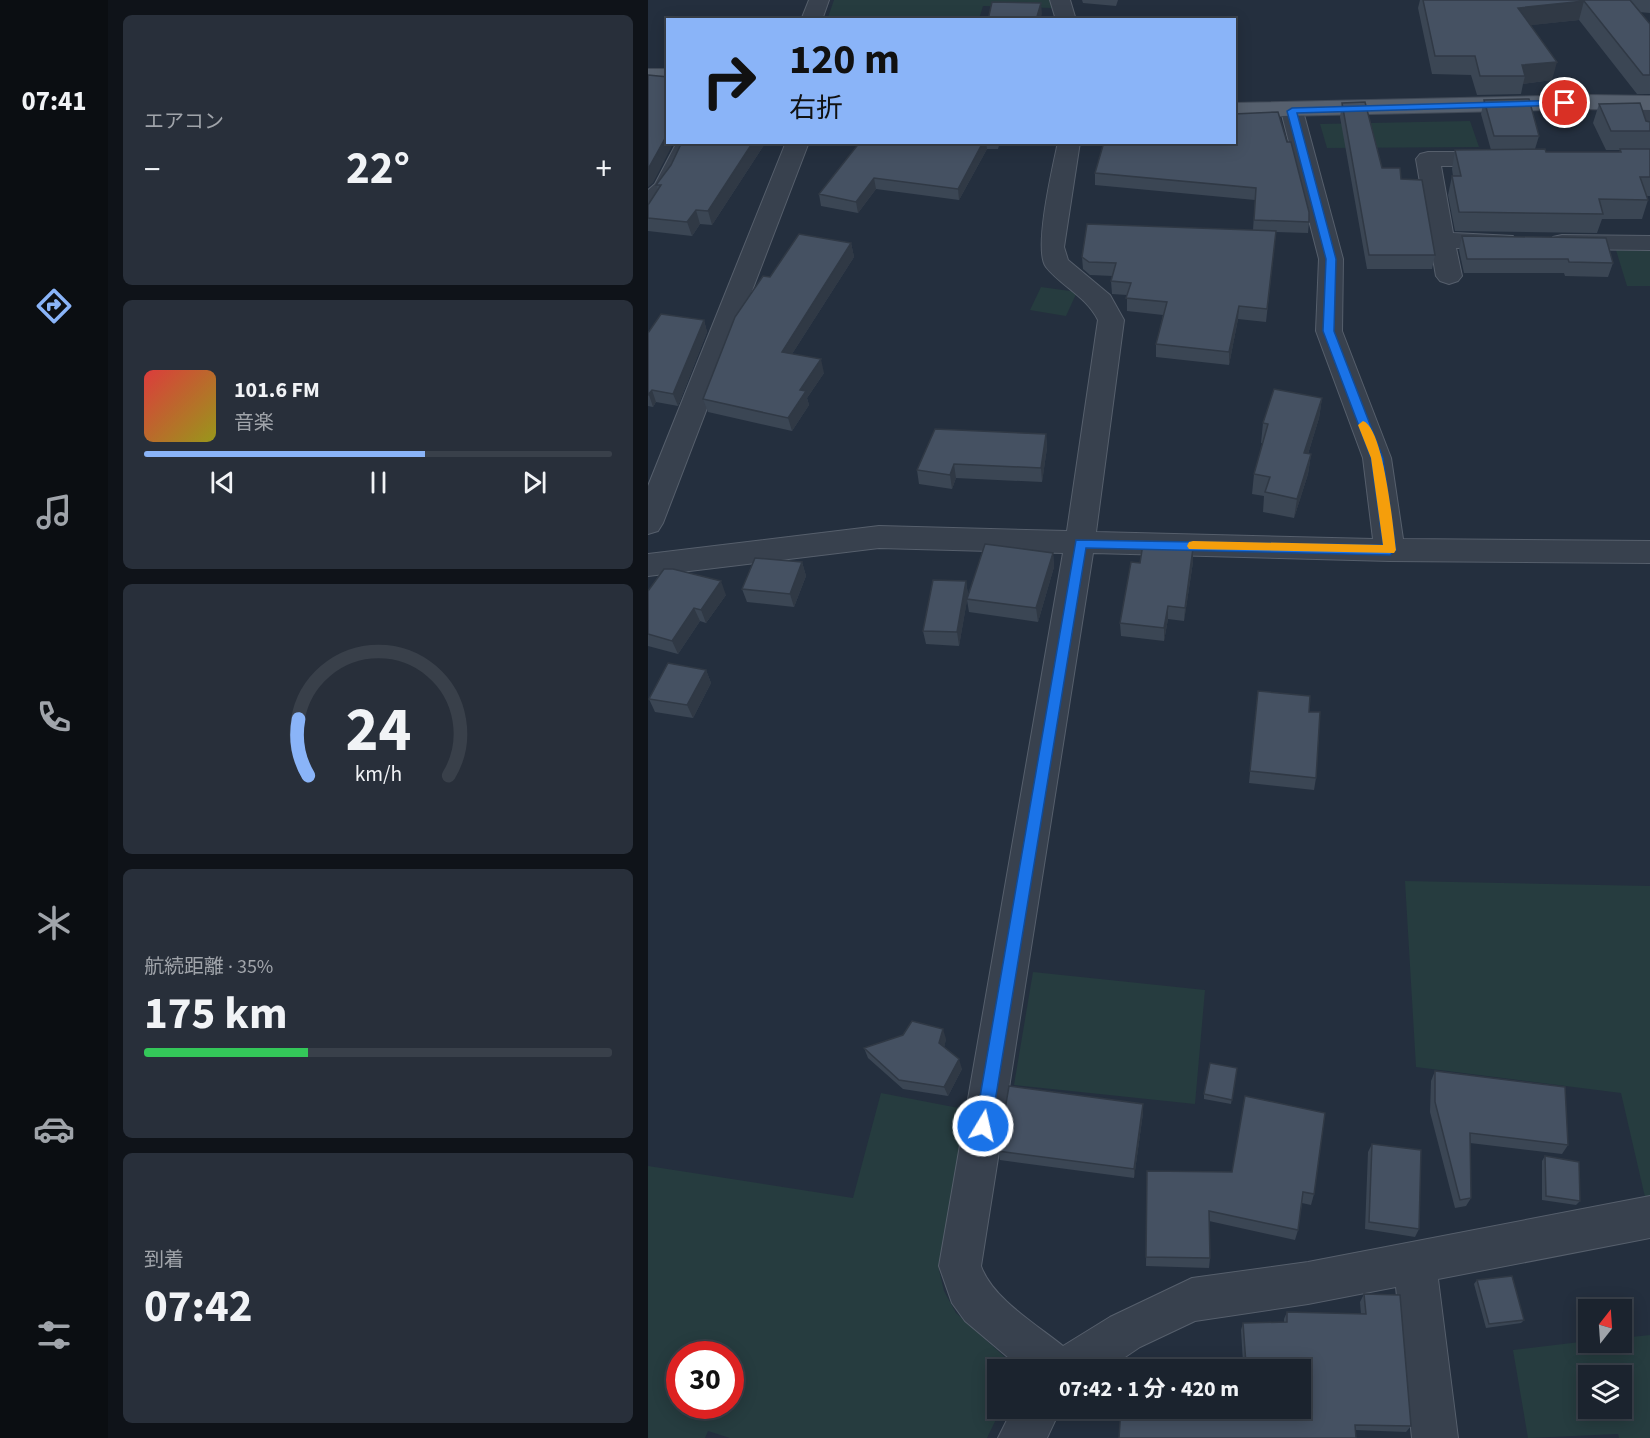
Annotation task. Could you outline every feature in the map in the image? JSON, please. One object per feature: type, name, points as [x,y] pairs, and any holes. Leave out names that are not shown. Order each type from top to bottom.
[{"type":"main road","points":[[648,75],[666,76]]},
{"type":"main road","points":[[1236,110],[1292,111],[1588,102],[1645,103]]},
{"type":"street","points":[[812,18],[819,0]]},
{"type":"street","points":[[1060,0],[1065,18]]},
{"type":"street","points":[[1645,103],[1650,134]]},
{"type":"street","points":[[1292,111],[1331,259],[1329,331],[1377,458],[1390,550]]},
{"type":"street","points":[[648,523],[797,144]]},
{"type":"street","points":[[1045,1359],[980,1306],[967,1287],[960,1266],[1080,543],[1111,320],[1101,301],[1056,263],[1052,247],[1069,144]]},
{"type":"street","points":[[1449,276],[1428,159],[1522,159]]},
{"type":"street","points":[[1442,240],[1650,243]]},
{"type":"street","points":[[648,565],[879,537],[1390,550],[1650,552]]},
{"type":"street","points":[[1082,1359],[1125,1332],[1192,1300],[1308,1283],[1650,1217]]},
{"type":"street","points":[[1415,1261],[1435,1438]]},
{"type":"street","points":[[1021,1438],[1032,1419]]},
{"type":"lane","points":[[648,199],[662,186],[685,144]]},
{"type":"green space","points":[[834,0],[1051,0],[1052,8],[983,6],[979,18],[828,18]]},
{"type":"green space","points":[[1470,121],[1479,147],[1327,148],[1320,124]]},
{"type":"green space","points":[[1616,250],[1650,251],[1650,286],[1627,286]]},
{"type":"green space","points":[[1041,287],[1077,292],[1066,316],[1030,310]]},
{"type":"green space","points":[[1405,881],[1650,886],[1650,1196],[1645,1197],[1621,1093],[1416,1067]]},
{"type":"green space","points":[[1033,972],[1205,990],[1195,1104],[1014,1085]]},
{"type":"green space","points":[[881,1093],[969,1110],[939,1270],[944,1291],[956,1313],[1007,1359],[987,1359],[987,1419],[996,1419],[987,1438],[730,1438],[708,1431],[705,1438],[648,1438],[648,1166],[853,1198]]},
{"type":"green space","points":[[1650,1335],[1650,1438],[1619,1438],[1618,1434],[1528,1438],[1513,1350],[1578,1342],[1578,1353],[1632,1353],[1632,1337]]},
{"type":"building","points":[[1423,0],[1630,0],[1650,24],[1650,75],[1643,75],[1584,1],[1518,8],[1557,62],[1522,65],[1525,76],[1480,76],[1475,56],[1435,56]]},
{"type":"building","points":[[992,2],[1041,3],[1037,18],[988,18]]},
{"type":"building","points":[[648,75],[666,77],[666,137],[648,169]]},
{"type":"building","points":[[1529,99],[1539,136],[1494,136],[1484,100]]},
{"type":"building","points":[[1365,102],[1382,168],[1400,168],[1401,179],[1422,180],[1435,255],[1369,255],[1342,103]]},
{"type":"building","points":[[1640,103],[1646,121],[1650,122],[1650,131],[1611,131],[1599,104]]},
{"type":"building","points":[[1278,112],[1287,142],[1291,142],[1309,212],[1309,222],[1254,220],[1256,188],[1095,173],[1103,144],[1236,144],[1236,114]]},
{"type":"building","points":[[681,144],[752,144],[708,211],[696,210],[687,222],[648,218],[648,205],[661,185],[656,185],[671,165]]},
{"type":"building","points":[[858,144],[982,144],[958,189],[874,178],[856,202],[819,194]]},
{"type":"building","points":[[1545,149],[1546,152],[1621,152],[1620,149],[1650,149],[1650,177],[1640,177],[1648,200],[1599,199],[1603,214],[1459,212],[1452,176],[1461,176],[1455,150]]},
{"type":"building","points":[[1087,224],[1276,231],[1267,309],[1239,306],[1229,352],[1156,344],[1167,302],[1126,298],[1131,283],[1111,281],[1116,263],[1089,262],[1082,257]]},
{"type":"building","points":[[799,234],[851,243],[782,352],[821,359],[800,390],[806,391],[788,418],[703,399],[735,317],[763,276],[770,277]]},
{"type":"building","points":[[1462,236],[1606,238],[1613,263],[1569,262],[1568,259],[1467,259]]},
{"type":"building","points":[[661,314],[704,320],[673,394],[652,390],[648,395],[648,333]]},
{"type":"building","points":[[1274,389],[1322,398],[1304,453],[1311,454],[1297,499],[1265,492],[1270,477],[1254,474],[1268,424],[1263,423]]},
{"type":"building","points":[[935,429],[1046,434],[1041,468],[954,464],[950,475],[917,470]]},
{"type":"building","points":[[985,544],[1053,553],[1036,608],[967,599]]},
{"type":"building","points":[[1143,544],[1193,548],[1185,608],[1168,606],[1164,628],[1120,623],[1131,562],[1140,563]]},
{"type":"building","points":[[755,558],[802,562],[790,594],[742,589]]},
{"type":"building","points":[[664,569],[673,569],[721,581],[701,610],[694,608],[672,641],[648,634],[648,591]]},
{"type":"building","points":[[933,580],[966,581],[957,632],[923,631]]},
{"type":"building","points":[[668,663],[706,670],[687,705],[649,699]]},
{"type":"building","points":[[1258,691],[1310,696],[1309,712],[1320,712],[1316,778],[1250,771]]},
{"type":"building","points":[[912,1021],[943,1029],[939,1043],[959,1059],[944,1087],[899,1080],[864,1048],[903,1035]]},
{"type":"building","points":[[1210,1063],[1237,1068],[1232,1100],[1204,1094]]},
{"type":"building","points":[[1435,1071],[1565,1087],[1568,1145],[1470,1133],[1471,1198],[1460,1200],[1435,1102]]},
{"type":"building","points":[[1009,1086],[1143,1104],[1134,1169],[998,1151]]},
{"type":"building","points":[[1245,1096],[1325,1113],[1314,1194],[1303,1192],[1298,1230],[1209,1211],[1210,1258],[1146,1257],[1147,1171],[1232,1172]]},
{"type":"building","points":[[1372,1144],[1421,1150],[1419,1229],[1369,1222]]},
{"type":"building","points":[[1545,1156],[1579,1162],[1580,1201],[1546,1196]]},
{"type":"building","points":[[1512,1276],[1524,1320],[1489,1324],[1477,1280]]},
{"type":"building","points":[[1364,1294],[1400,1295],[1411,1426],[1355,1425],[1356,1438],[1119,1438],[1120,1419],[1311,1419],[1311,1359],[1246,1359],[1243,1323],[1287,1322],[1287,1312],[1366,1314]]},
{"type":"slow traffic","points":[[1193,546],[1390,550],[1377,458],[1363,425]]},
{"type":"route","points":[[983,1126],[1080,543],[1390,550],[1377,458],[1329,331],[1331,259],[1292,111],[1565,103]]}]
